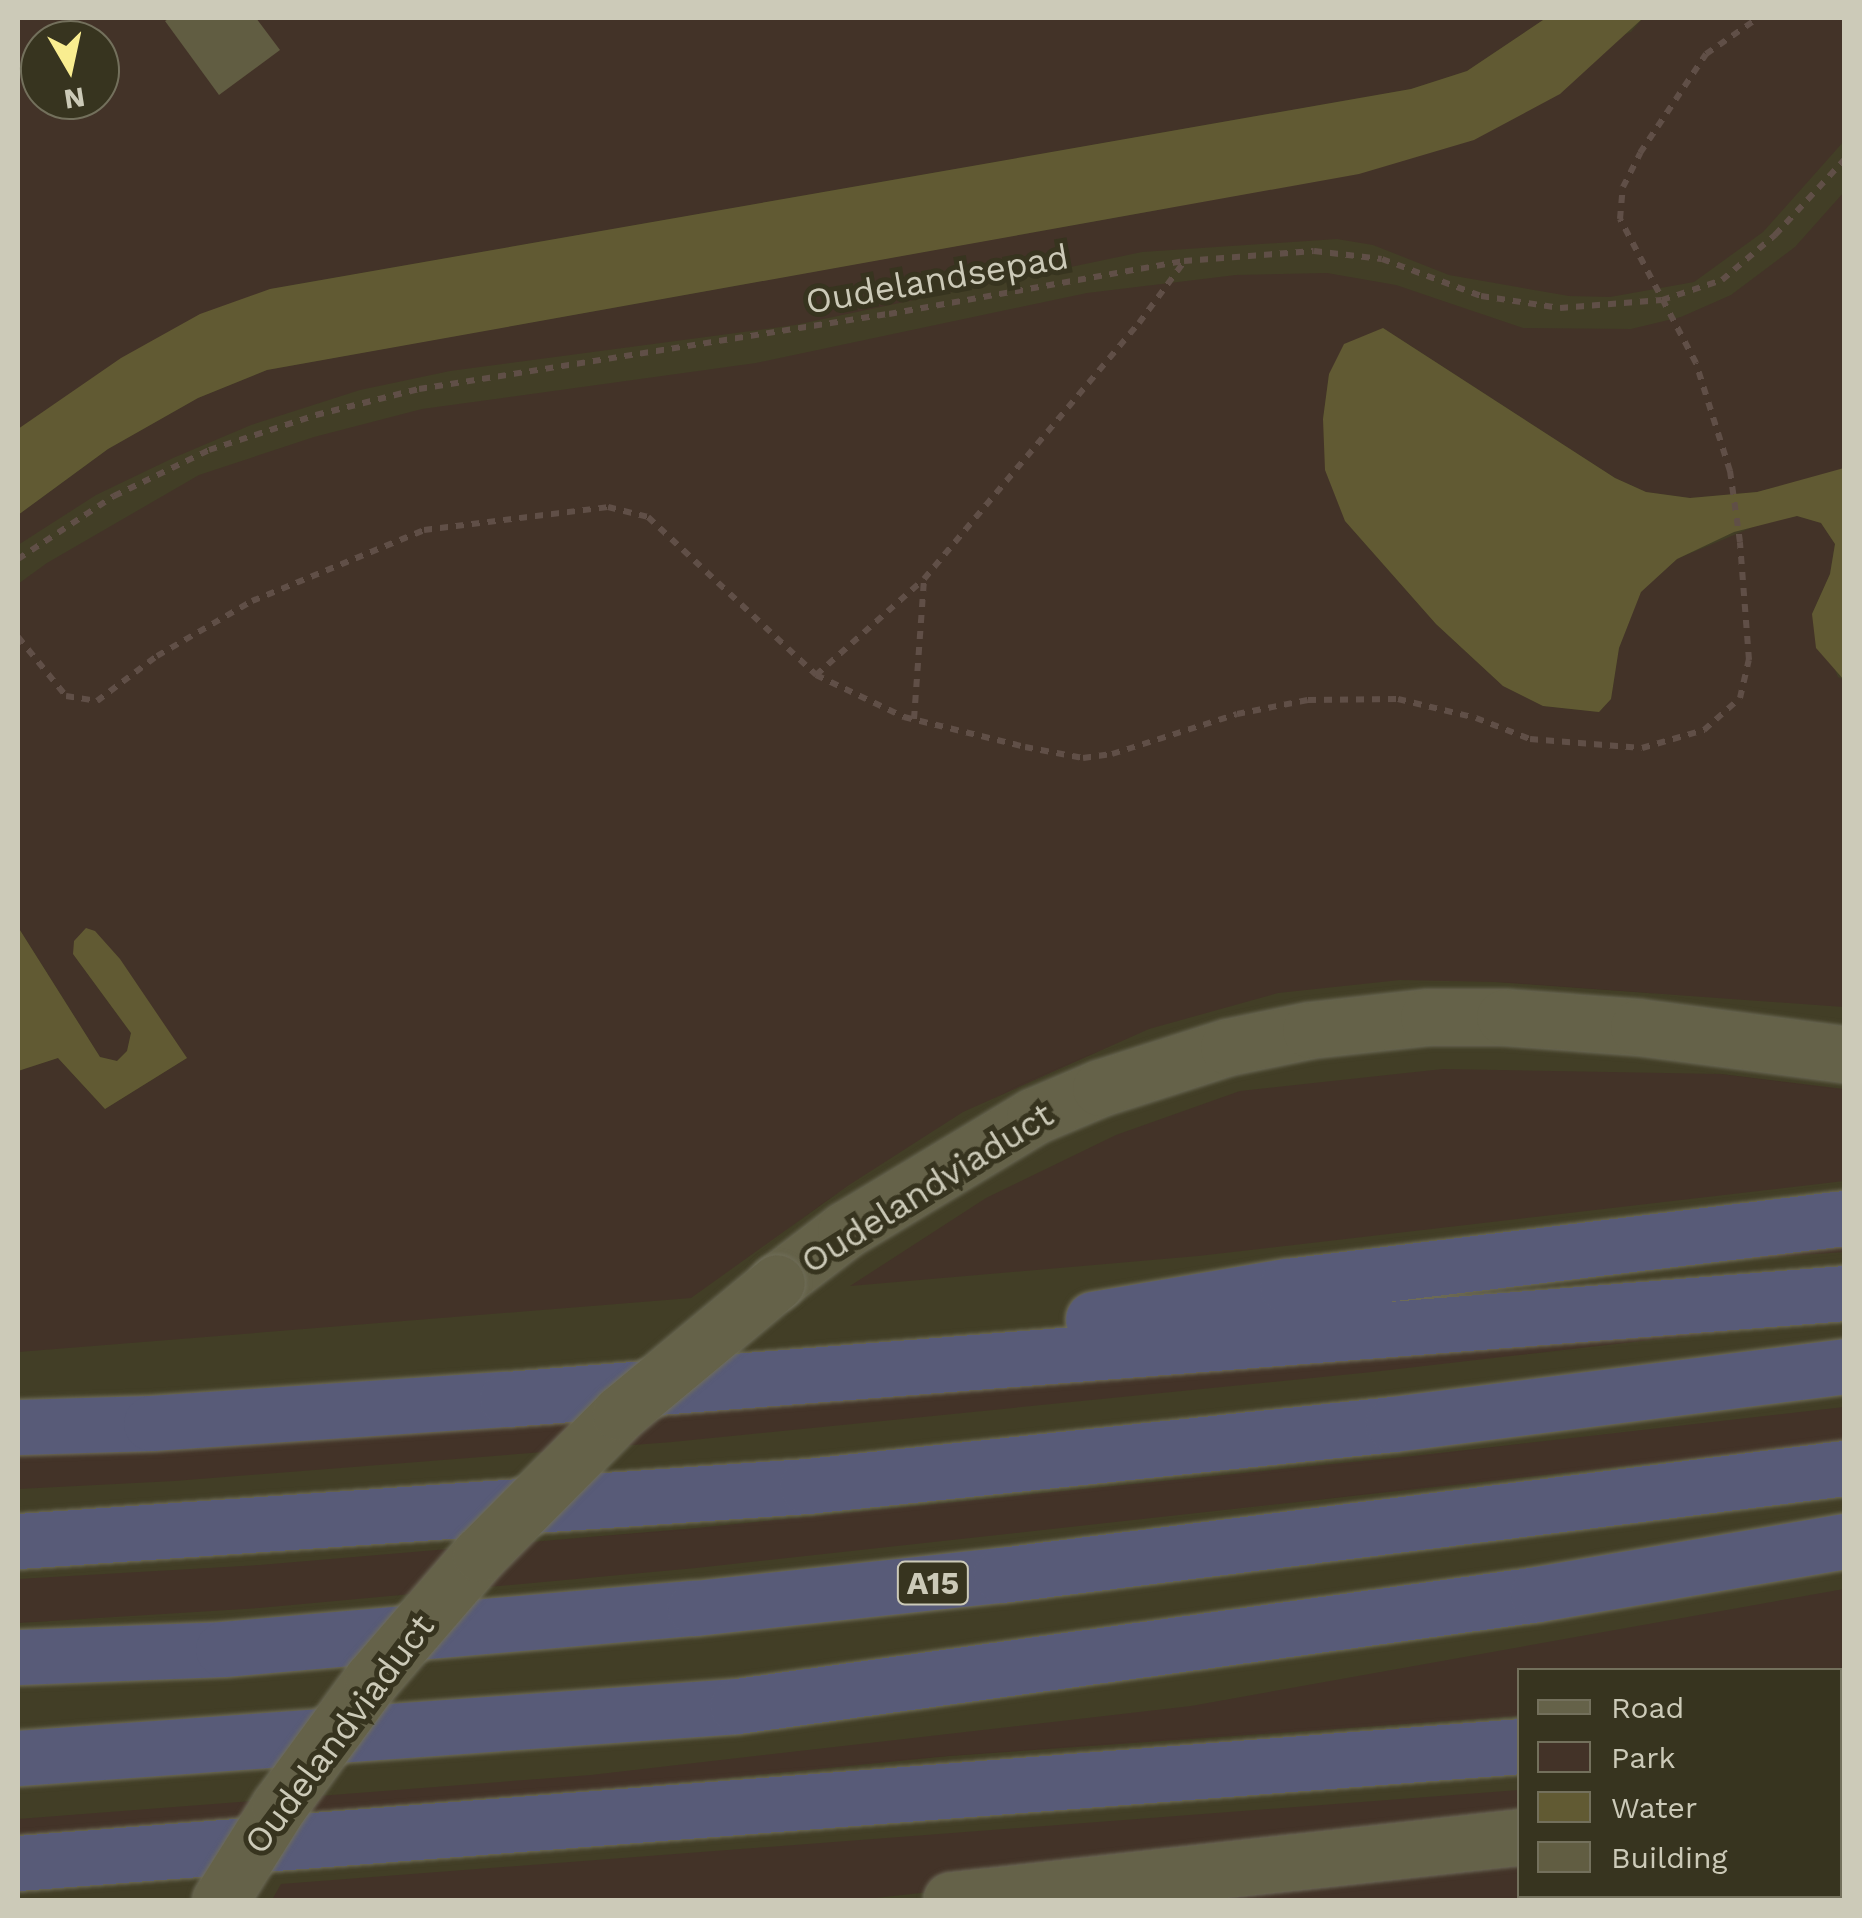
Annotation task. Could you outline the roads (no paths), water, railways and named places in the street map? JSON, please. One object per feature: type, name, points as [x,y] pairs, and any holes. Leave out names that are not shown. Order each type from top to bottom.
[{"type":"highway","points":[[774,1375],[1287,1286],[1844,1218]]},
{"type":"highway","points":[[18,1428],[506,1399],[1844,1293]]},
{"type":"highway","points":[[18,1541],[807,1486],[1394,1424],[1844,1366]]},
{"type":"highway","name":"A15","points":[[18,1657],[222,1649],[695,1608],[1001,1576],[1844,1468]]},
{"type":"highway","points":[[18,1758],[737,1706],[1538,1594],[1844,1541]]},
{"type":"highway","points":[[18,1863],[1517,1746]]},
{"type":"main road","name":"Oudelandviaduct","points":[[220,1900],[279,1806],[372,1679],[480,1554],[620,1414],[845,1230],[1034,1116],[1100,1088],[1228,1047],[1310,1030],[1428,1017],[1638,1026],[1844,1054]]},
{"type":"main road","points":[[951,1900],[1517,1837]]},
{"type":"water","points":[[1546,18],[1643,18],[1560,94],[1474,140],[1359,174],[267,370],[198,398],[108,449],[18,515],[18,429],[121,358],[200,314],[270,289],[1411,89],[1467,71]]},
{"type":"water","points":[[1383,328],[1615,478],[1646,492],[1690,498],[1757,492],[1844,468],[1844,680],[1816,648],[1812,614],[1830,574],[1835,544],[1821,523],[1797,516],[1734,532],[1677,559],[1641,592],[1619,648],[1611,699],[1599,712],[1543,706],[1503,686],[1436,624],[1345,521],[1325,470],[1323,419],[1329,374],[1344,344]]},
{"type":"water","points":[[18,927],[100,1057],[117,1061],[127,1051],[131,1033],[73,954],[74,941],[86,928],[95,931],[120,959],[187,1058],[105,1109],[58,1058],[18,1071]]}]
